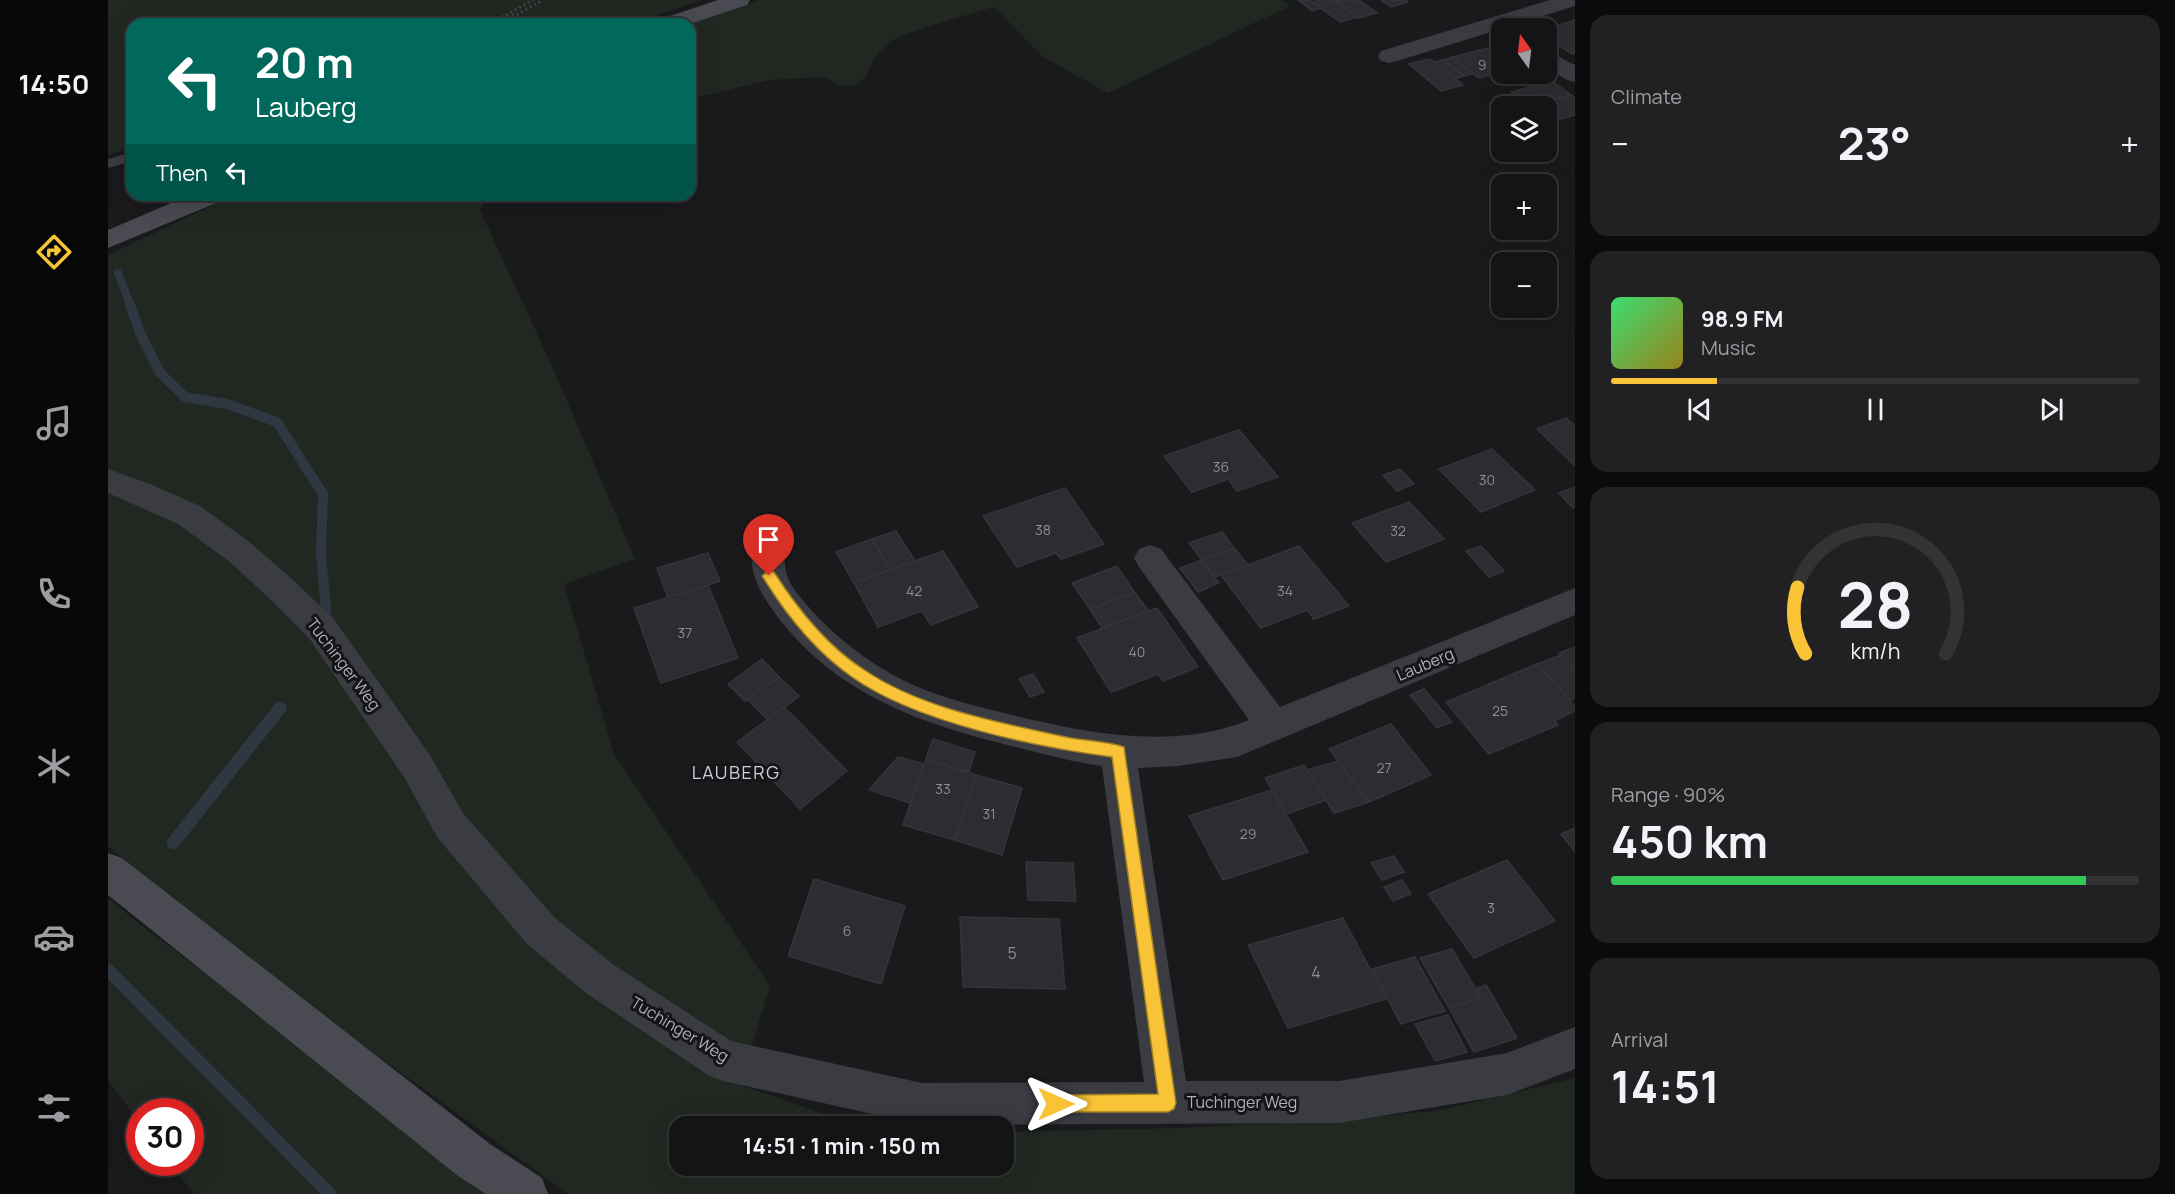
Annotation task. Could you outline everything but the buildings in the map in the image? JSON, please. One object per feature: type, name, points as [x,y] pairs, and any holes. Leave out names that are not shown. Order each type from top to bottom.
[{"type":"street","points":[[686,18],[739,0]]},
{"type":"street","points":[[1522,18],[1573,0]]},
{"type":"street","points":[[1389,56],[1491,28]]},
{"type":"street","points":[[1557,64],[1575,75]]},
{"type":"street","points":[[108,240],[198,201]]},
{"type":"street","name":"Tuchinger Weg","points":[[108,482],[140,492],[189,515],[241,554],[283,591],[321,628],[371,698],[417,766],[450,825],[541,932],[600,979],[723,1060],[922,1104],[1339,1102],[1507,1074],[1575,1048]]},
{"type":"street","name":"Lauberg","points":[[768,546],[769,576],[788,606],[814,635],[857,673],[903,699],[973,722],[1067,745],[1118,752],[1204,748],[1237,741],[1575,601]]},
{"type":"street","points":[[1150,558],[1274,726]]},
{"type":"street","points":[[1118,752],[1168,1103]]},
{"type":"street","points":[[108,871],[474,1161],[526,1194]]},
{"type":"lane","points":[[108,164],[126,158]]},
{"type":"path","points":[[500,18],[533,0]]},
{"type":"path","points":[[506,15],[516,15],[543,0]]},
{"type":"shaded area","points":[[108,0],[702,0],[649,18],[126,18],[126,149],[108,155]]},
{"type":"shaded area","points":[[760,0],[1282,0],[1290,6],[1108,93],[1042,56],[994,7],[922,28],[890,41],[874,58],[865,78],[855,85],[839,85],[824,77],[769,80],[696,98],[696,22]]},
{"type":"shaded area","points":[[221,201],[485,201],[480,210],[552,366],[635,559],[564,584],[614,754],[770,986],[740,1085],[821,1113],[841,1116],[669,1116],[669,1176],[1014,1176],[1014,1132],[1180,1128],[1356,1119],[1442,1110],[1575,1078],[1575,1194],[568,1194],[254,966],[108,846],[108,255]]},
{"type":"shaded area","points":[[108,898],[500,1194],[194,1194],[180,1176],[204,1176],[204,1098],[126,1098],[126,1104],[108,1080]]},
{"type":"waterway","points":[[118,273],[131,307]]},
{"type":"waterway","points":[[130,305],[141,335],[160,373],[185,397],[227,404],[277,422],[323,494],[321,554],[327,621]]},
{"type":"waterway","points":[[173,843],[280,708]]},
{"type":"waterway","points":[[108,970],[330,1194]]},
{"type":"district","name":"LAUBERG","points":[[736,773]]},
{"type":"route","points":[[769,576],[788,606],[814,635],[857,673],[903,699],[973,722],[1067,745],[1118,752],[1168,1103],[1056,1104]]}]
